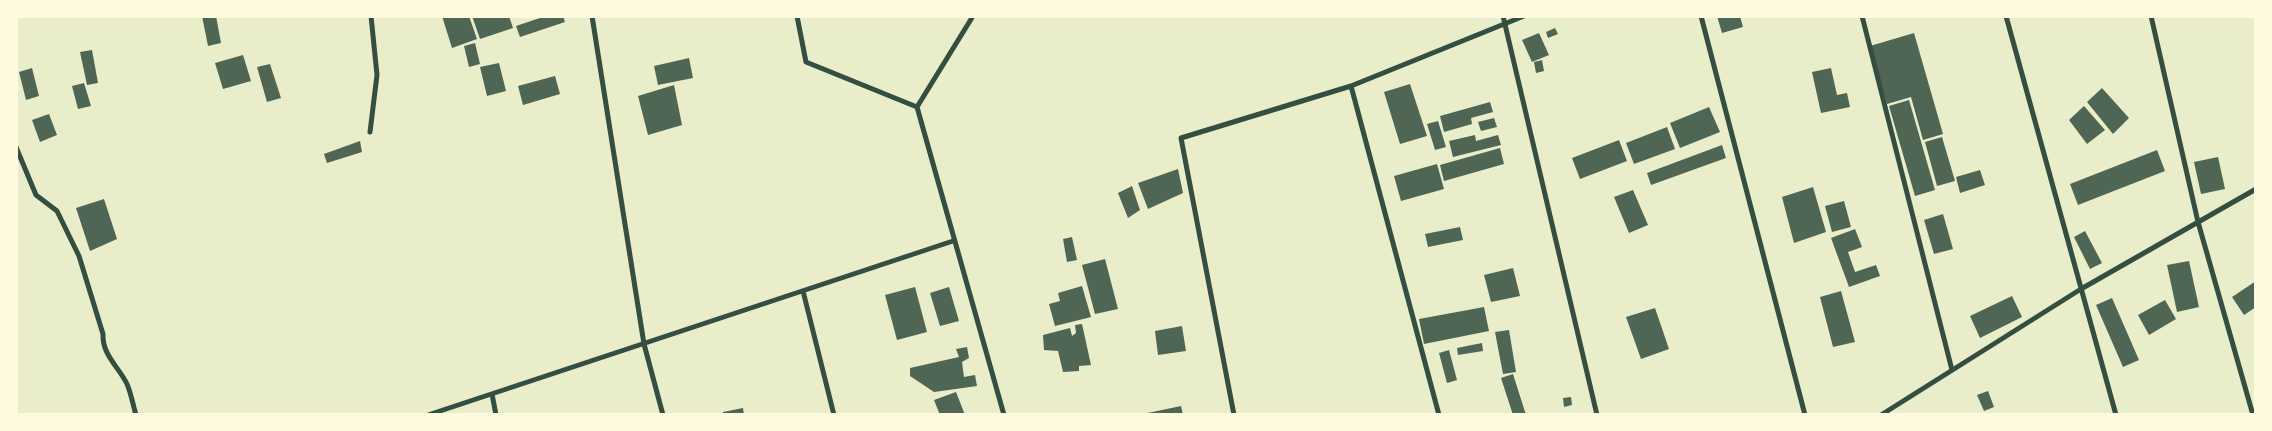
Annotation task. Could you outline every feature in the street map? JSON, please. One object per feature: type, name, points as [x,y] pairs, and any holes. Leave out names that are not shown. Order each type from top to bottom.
[{"type":"street","points":[[370,132],[377,75],[372,16]]},
{"type":"street","points":[[592,16],[644,344],[663,415]]},
{"type":"street","points":[[797,16],[806,62],[917,107]]},
{"type":"street","points":[[974,16],[917,107],[1004,415]]},
{"type":"street","points":[[1503,16],[1597,415]]},
{"type":"street","points":[[1234,415],[1181,138],[1351,86],[1524,16]]},
{"type":"street","points":[[1701,16],[1805,415]]},
{"type":"street","points":[[1862,16],[1952,370]]},
{"type":"street","points":[[2006,16],[2116,415]]},
{"type":"street","points":[[2151,16],[2198,222],[2254,415]]},
{"type":"street","points":[[1351,86],[1439,415]]},
{"type":"street","points":[[16,147],[36,195],[57,211],[79,256],[103,334],[103,344],[127,383],[136,415]]},
{"type":"street","points":[[1881,415],[2081,288],[2256,189]]},
{"type":"street","points":[[428,415],[954,241]]},
{"type":"street","points":[[803,291],[834,415]]},
{"type":"street","points":[[492,394],[496,415]]},
{"type":"building","points":[[202,16],[216,16],[221,43],[208,46]]},
{"type":"building","points":[[442,16],[469,16],[477,39],[452,48]]},
{"type":"building","points":[[472,16],[509,16],[513,28],[480,39]]},
{"type":"building","points":[[546,16],[563,16],[565,22],[520,37],[516,26]]},
{"type":"building","points":[[1717,16],[1740,16],[1743,27],[1722,33]]},
{"type":"building","points":[[1555,28],[1558,34],[1548,38],[1546,32]]},
{"type":"building","points":[[1539,33],[1549,55],[1532,62],[1522,40]]},
{"type":"building","points":[[1914,33],[1943,134],[1923,140],[1911,97],[1887,104],[1870,46]]},
{"type":"building","points":[[475,43],[480,64],[469,67],[464,46]]},
{"type":"building","points":[[92,50],[98,83],[87,85],[80,52]]},
{"type":"building","points":[[243,55],[251,81],[223,89],[215,63]]},
{"type":"building","points":[[689,58],[693,78],[658,85],[654,66]]},
{"type":"building","points":[[1542,60],[1544,71],[1536,73],[1534,62]]},
{"type":"building","points":[[499,63],[506,91],[487,96],[480,67]]},
{"type":"building","points":[[270,64],[281,98],[267,102],[257,67]]},
{"type":"building","points":[[32,68],[39,96],[26,100],[19,72]]},
{"type":"building","points":[[1831,68],[1837,95],[1847,93],[1850,107],[1821,113],[1812,72]]},
{"type":"building","points":[[555,76],[560,94],[523,105],[518,86]]},
{"type":"building","points":[[84,83],[91,106],[78,109],[72,86]]},
{"type":"building","points":[[1410,84],[1427,136],[1400,144],[1384,92]]},
{"type":"building","points":[[674,85],[682,125],[648,135],[638,96]]},
{"type":"building","points":[[2102,88],[2129,118],[2113,134],[2087,102]]},
{"type":"building","points":[[1909,100],[1935,190],[1915,196],[1889,106]]},
{"type":"building","points":[[1490,102],[1493,112],[1471,118],[1472,124],[1444,132],[1440,116]]},
{"type":"building","points":[[2084,106],[2105,130],[2087,144],[2069,120]]},
{"type":"building","points":[[1709,107],[1720,132],[1680,148],[1670,123]]},
{"type":"building","points":[[49,114],[57,135],[40,142],[32,120]]},
{"type":"building","points":[[1494,118],[1497,127],[1481,131],[1478,122]]},
{"type":"building","points":[[1438,121],[1446,147],[1435,150],[1427,124]]},
{"type":"building","points":[[1667,127],[1675,149],[1634,164],[1626,143]]},
{"type":"building","points":[[1475,135],[1476,141],[1498,135],[1501,145],[1453,157],[1449,141]]},
{"type":"building","points":[[1942,137],[1955,181],[1937,186],[1925,142]]},
{"type":"building","points":[[1619,140],[1627,161],[1580,179],[1572,158]]},
{"type":"building","points":[[360,141],[362,152],[327,163],[324,154]]},
{"type":"building","points":[[1722,145],[1726,158],[1651,185],[1647,173]]},
{"type":"building","points":[[1500,148],[1504,164],[1444,181],[1440,165]]},
{"type":"building","points":[[2157,150],[2165,171],[2078,205],[2070,184]]},
{"type":"building","points":[[2218,157],[2225,189],[2201,194],[2194,162]]},
{"type":"building","points":[[1437,164],[1444,189],[1401,201],[1394,176]]},
{"type":"building","points":[[1178,169],[1183,193],[1148,209],[1138,183]]},
{"type":"building","points":[[1980,170],[1985,185],[1960,193],[1956,177]]},
{"type":"building","points":[[1132,186],[1140,210],[1128,218],[1118,193]]},
{"type":"building","points":[[1813,187],[1826,232],[1794,243],[1782,197]]},
{"type":"building","points":[[1633,190],[1648,225],[1629,233],[1614,197]]},
{"type":"building","points":[[104,199],[117,239],[90,251],[76,208]]},
{"type":"building","points":[[1844,201],[1851,227],[1832,232],[1825,206]]},
{"type":"building","points":[[1943,214],[1953,249],[1934,254],[1924,220]]},
{"type":"building","points":[[1460,227],[1463,240],[1428,247],[1425,234]]},
{"type":"building","points":[[1855,229],[1862,247],[1848,252],[1855,272],[1876,265],[1880,276],[1849,287],[1831,238]]},
{"type":"building","points":[[2085,231],[2102,263],[2090,269],[2074,237]]},
{"type":"building","points":[[1072,237],[1077,260],[1067,262],[1063,239]]},
{"type":"building","points":[[1105,259],[1118,309],[1095,314],[1082,265]]},
{"type":"building","points":[[2189,261],[2199,307],[2177,312],[2167,265]]},
{"type":"building","points":[[1513,268],[1520,296],[1491,302],[1484,275]]},
{"type":"building","points":[[2256,281],[2256,307],[2244,315],[2232,297]]},
{"type":"building","points":[[1082,286],[1091,317],[1055,326],[1049,304],[1060,301],[1058,293]]},
{"type":"building","points":[[915,287],[927,332],[897,340],[885,295]]},
{"type":"building","points":[[949,287],[959,321],[940,326],[930,293]]},
{"type":"building","points":[[1841,291],[1855,342],[1833,347],[1820,297]]},
{"type":"building","points":[[2012,296],[2022,317],[1980,338],[1970,316]]},
{"type":"building","points":[[2112,298],[2139,360],[2123,367],[2096,305]]},
{"type":"building","points":[[2165,300],[2176,319],[2149,335],[2138,315]]},
{"type":"building","points":[[1484,307],[1489,331],[1424,344],[1419,319]]},
{"type":"building","points":[[1655,308],[1669,349],[1641,359],[1626,317]]},
{"type":"building","points":[[1082,324],[1091,365],[1079,366],[1079,371],[1063,372],[1058,351],[1044,350],[1043,335],[1070,328],[1072,336],[1076,333],[1075,325]]},
{"type":"building","points":[[1182,326],[1186,351],[1158,355],[1155,331]]},
{"type":"building","points":[[1509,330],[1516,372],[1503,374],[1495,332]]},
{"type":"building","points":[[1482,343],[1483,351],[1458,355],[1457,348]]},
{"type":"building","points":[[967,347],[969,358],[962,362],[964,377],[975,375],[977,386],[934,392],[910,376],[910,368],[959,357],[956,349]]},
{"type":"building","points":[[1449,350],[1457,380],[1447,383],[1439,353]]},
{"type":"building","points":[[1513,374],[1526,415],[1513,415],[1501,378]]},
{"type":"building","points":[[1988,391],[1994,407],[1984,411],[1977,395]]},
{"type":"building","points":[[956,392],[965,415],[940,415],[934,400]]},
{"type":"building","points":[[1571,397],[1572,405],[1564,407],[1563,398]]},
{"type":"building","points":[[1181,406],[1183,415],[1143,415],[1143,414]]},
{"type":"building","points":[[743,408],[744,415],[723,415],[723,412]]}]
